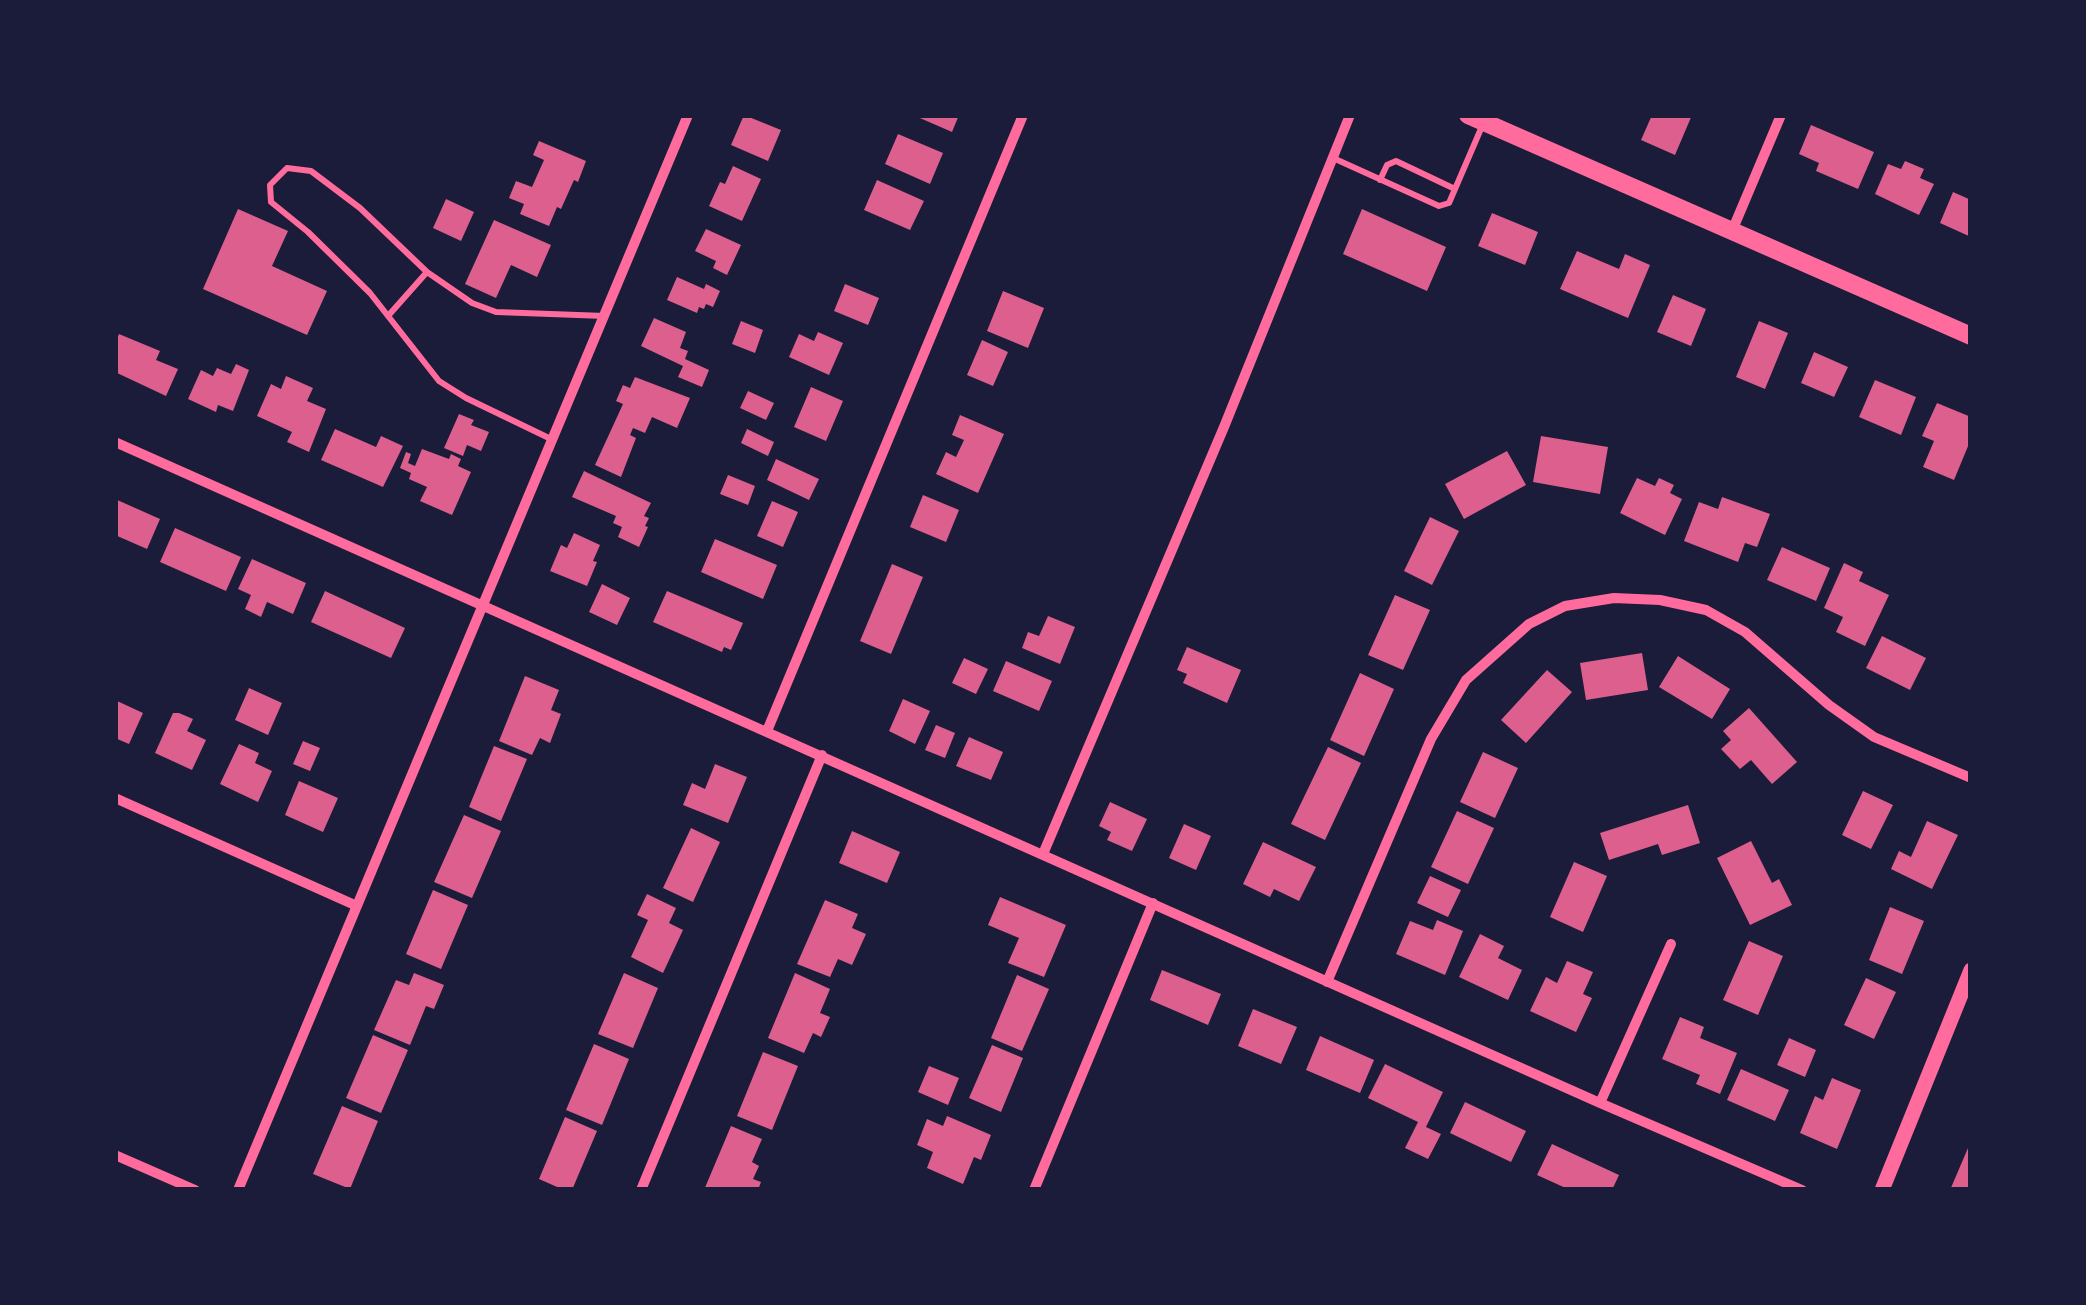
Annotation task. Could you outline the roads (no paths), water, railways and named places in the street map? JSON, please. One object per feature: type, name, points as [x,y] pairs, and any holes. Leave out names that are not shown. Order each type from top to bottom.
[{"type":"main road","points":[[1476,118],[1971,336]]},
{"type":"street","points":[[238,1190],[688,115]]},
{"type":"street","points":[[767,730],[1023,115]]},
{"type":"street","points":[[1043,854],[1224,428],[1350,115]]},
{"type":"street","points":[[1732,230],[1781,115]]},
{"type":"street","points":[[115,442],[1802,1190]]},
{"type":"street","points":[[1327,982],[1431,739],[1448,708],[1466,680],[1494,654],[1529,624],[1565,606],[1614,598],[1660,600],[1706,610],[1745,632],[1818,696],[1874,737],[1971,778]]},
{"type":"street","points":[[641,1190],[822,755]]},
{"type":"street","points":[[115,798],[357,906]]},
{"type":"street","points":[[1034,1190],[1154,903]]},
{"type":"street","points":[[1600,1103],[1671,944]]},
{"type":"street","points":[[1882,1190],[1971,970]]},
{"type":"street","points":[[115,1155],[195,1190]]},
{"type":"lane","points":[[1333,158],[1439,206],[1449,203],[1455,189],[1476,118]]},
{"type":"lane","points":[[1380,180],[1387,166],[1396,162],[1455,189]]},
{"type":"lane","points":[[552,440],[439,381],[370,293],[308,232],[270,202],[270,185],[287,168],[311,171],[360,208],[426,272],[472,303],[496,312],[604,316]]},
{"type":"lane","points":[[388,316],[426,272]]}]
